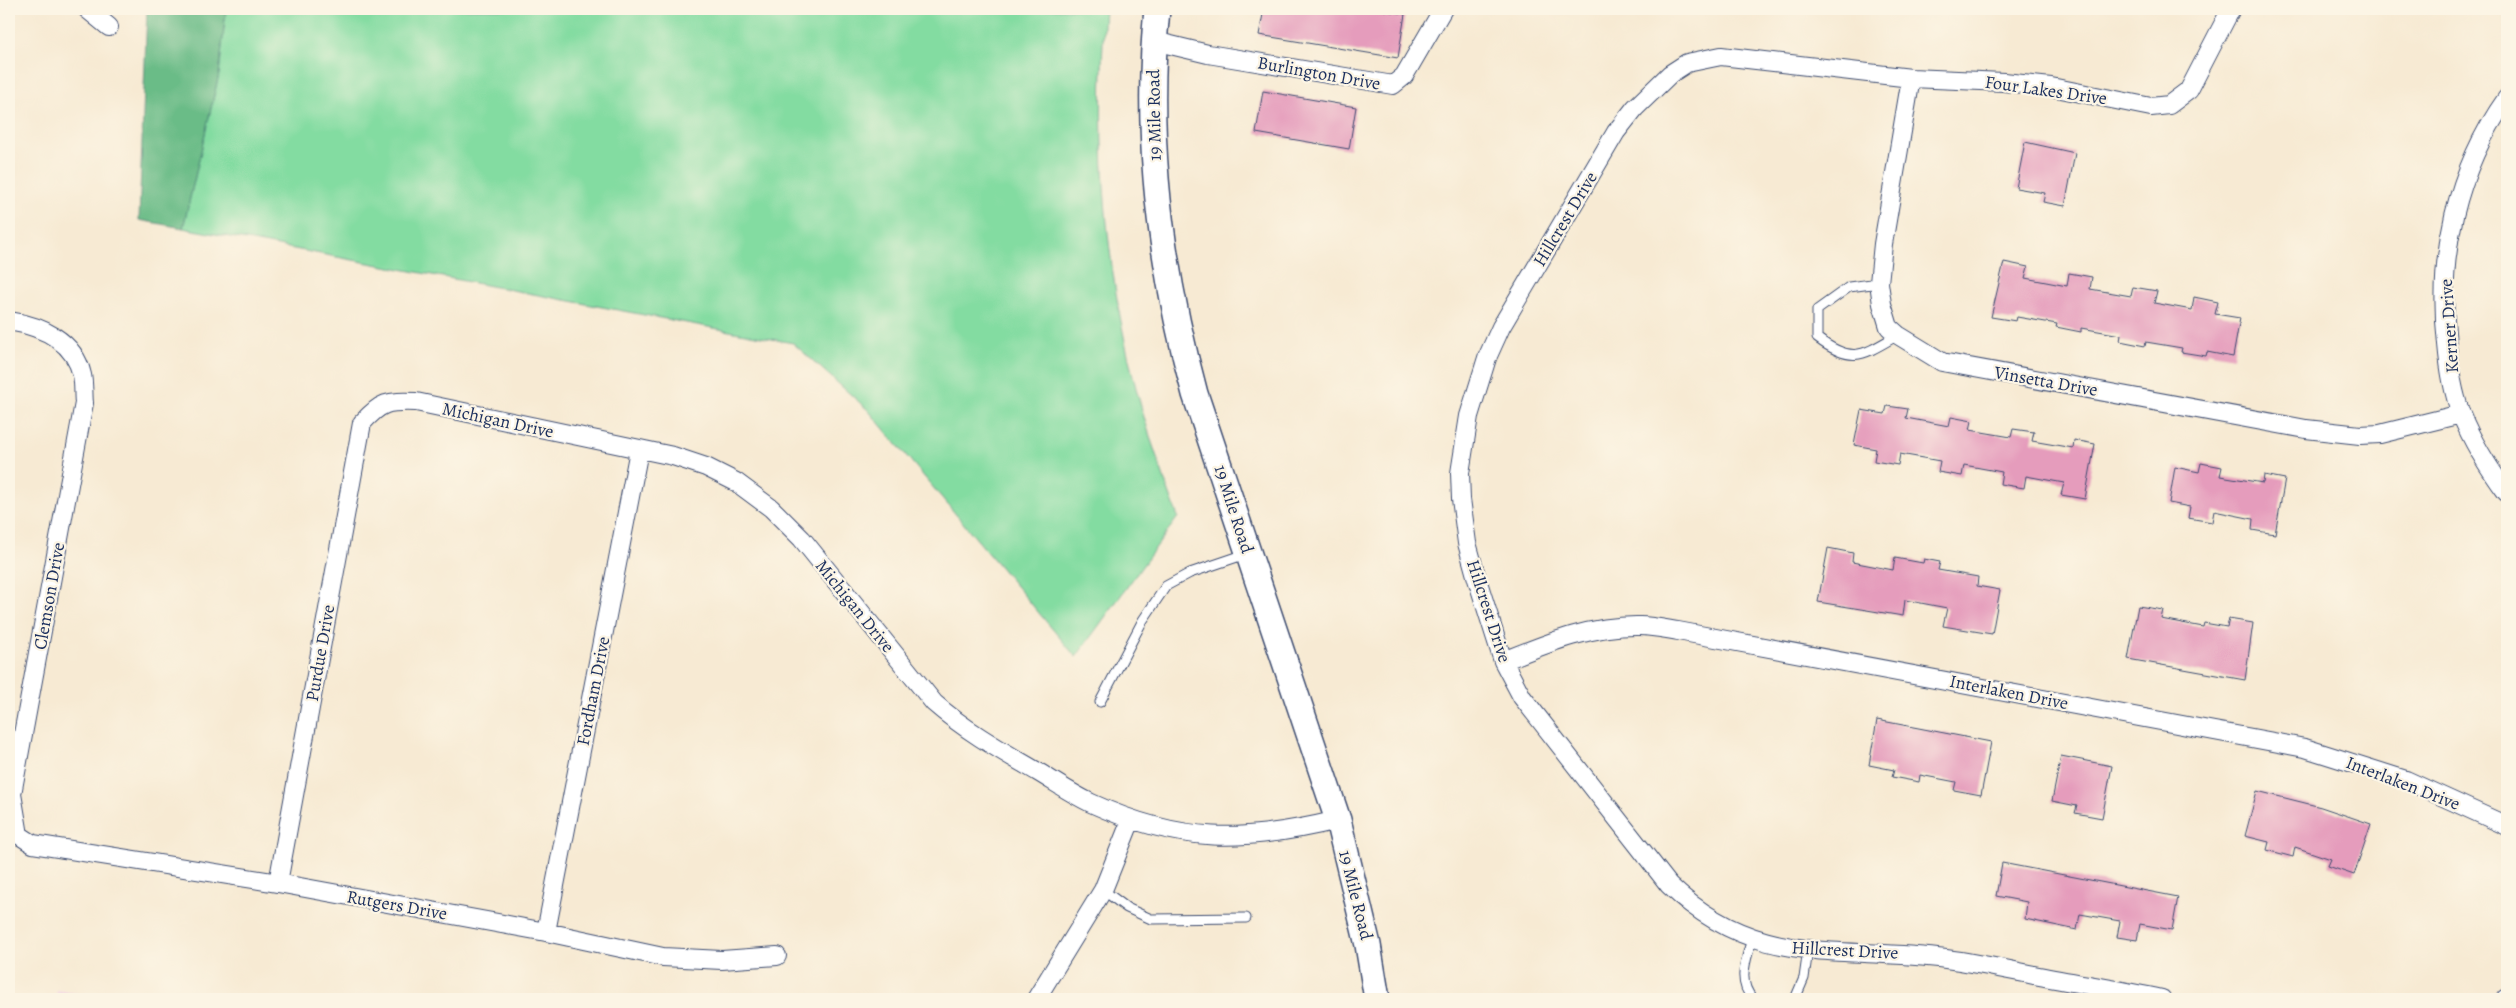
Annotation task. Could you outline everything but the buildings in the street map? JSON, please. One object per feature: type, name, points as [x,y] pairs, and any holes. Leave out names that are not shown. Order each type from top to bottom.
[{"type":"street","points":[[87,9],[109,27]]},
{"type":"street","name":"19 Mile Road","points":[[1157,9],[1154,42],[1152,134],[1167,272],[1180,341],[1195,394],[1338,820],[1368,945],[1377,999]]},
{"type":"street","name":"Burlington Drive","points":[[1154,42],[1208,54],[1392,84],[1404,76],[1443,9]]},
{"type":"street","name":"Four Lakes Drive","points":[[1911,78],[2004,82],[2051,87],[2151,106],[2169,105],[2189,90],[2198,77],[2231,9]]},
{"type":"street","name":"Hillcrest Drive","points":[[1911,78],[1721,56],[1687,63],[1664,79],[1636,108],[1616,132],[1501,327],[1487,358],[1468,416],[1460,473],[1460,499],[1467,543],[1503,661],[1522,697],[1670,885],[1709,917],[1752,938],[1779,946],[1808,950],[1900,953],[1950,959],[2162,999]]},
{"type":"street","name":"Vinsetta Drive","points":[[1911,78],[1883,244],[1879,282],[1882,304],[1889,327],[1898,335],[1942,362],[2306,429],[2360,435],[2380,434],[2461,414]]},
{"type":"street","name":"Kerner Drive","points":[[2507,98],[2480,142],[2466,175],[2456,206],[2448,246],[2443,300],[2450,368],[2461,414],[2507,493]]},
{"type":"street","name":"Clemson Drive","points":[[9,321],[51,333],[66,345],[82,375],[84,403],[12,794],[19,835]]},
{"type":"street","name":"Michigan Drive","points":[[362,423],[378,406],[398,401],[416,402],[673,456],[706,466],[736,482],[771,508],[802,539],[934,703],[992,745],[1089,802],[1131,820],[1156,828],[1225,837],[1288,832],[1338,820]]},
{"type":"street","name":"Purdue Drive","points":[[278,883],[362,423]]},
{"type":"street","name":"Fordham Drive","points":[[546,932],[639,450]]},
{"type":"street","name":"Interlaken Drive","points":[[1503,661],[1563,637],[1610,627],[1642,626],[1678,631],[2305,748],[2406,780],[2507,826]]},
{"type":"street","points":[[1036,999],[1103,890],[1131,820]]},
{"type":"street","name":"Rutgers Drive","points":[[19,835],[33,844],[278,883],[546,932],[663,957],[722,960],[777,956]]},
{"type":"lane","points":[[1879,282],[1850,287],[1817,310],[1817,338],[1835,352],[1863,355],[1898,335]]},
{"type":"lane","points":[[1100,702],[1143,620],[1166,586],[1190,573],[1248,553]]},
{"type":"lane","points":[[1103,890],[1127,908],[1151,919],[1246,918]]},
{"type":"lane","points":[[1752,938],[1743,978],[1744,987],[1753,999]]},
{"type":"lane","points":[[1794,999],[1804,978],[1808,950]]},
{"type":"shaded area","points":[[57,990],[110,999],[56,999]]},
{"type":"green space","points":[[147,9],[226,9],[219,74],[183,228],[139,220]]},
{"type":"green space","points":[[226,9],[1105,9],[1101,112],[1106,214],[1112,266],[1131,367],[1148,430],[1178,517],[1076,657],[868,410],[793,343],[183,228],[219,74]]}]
